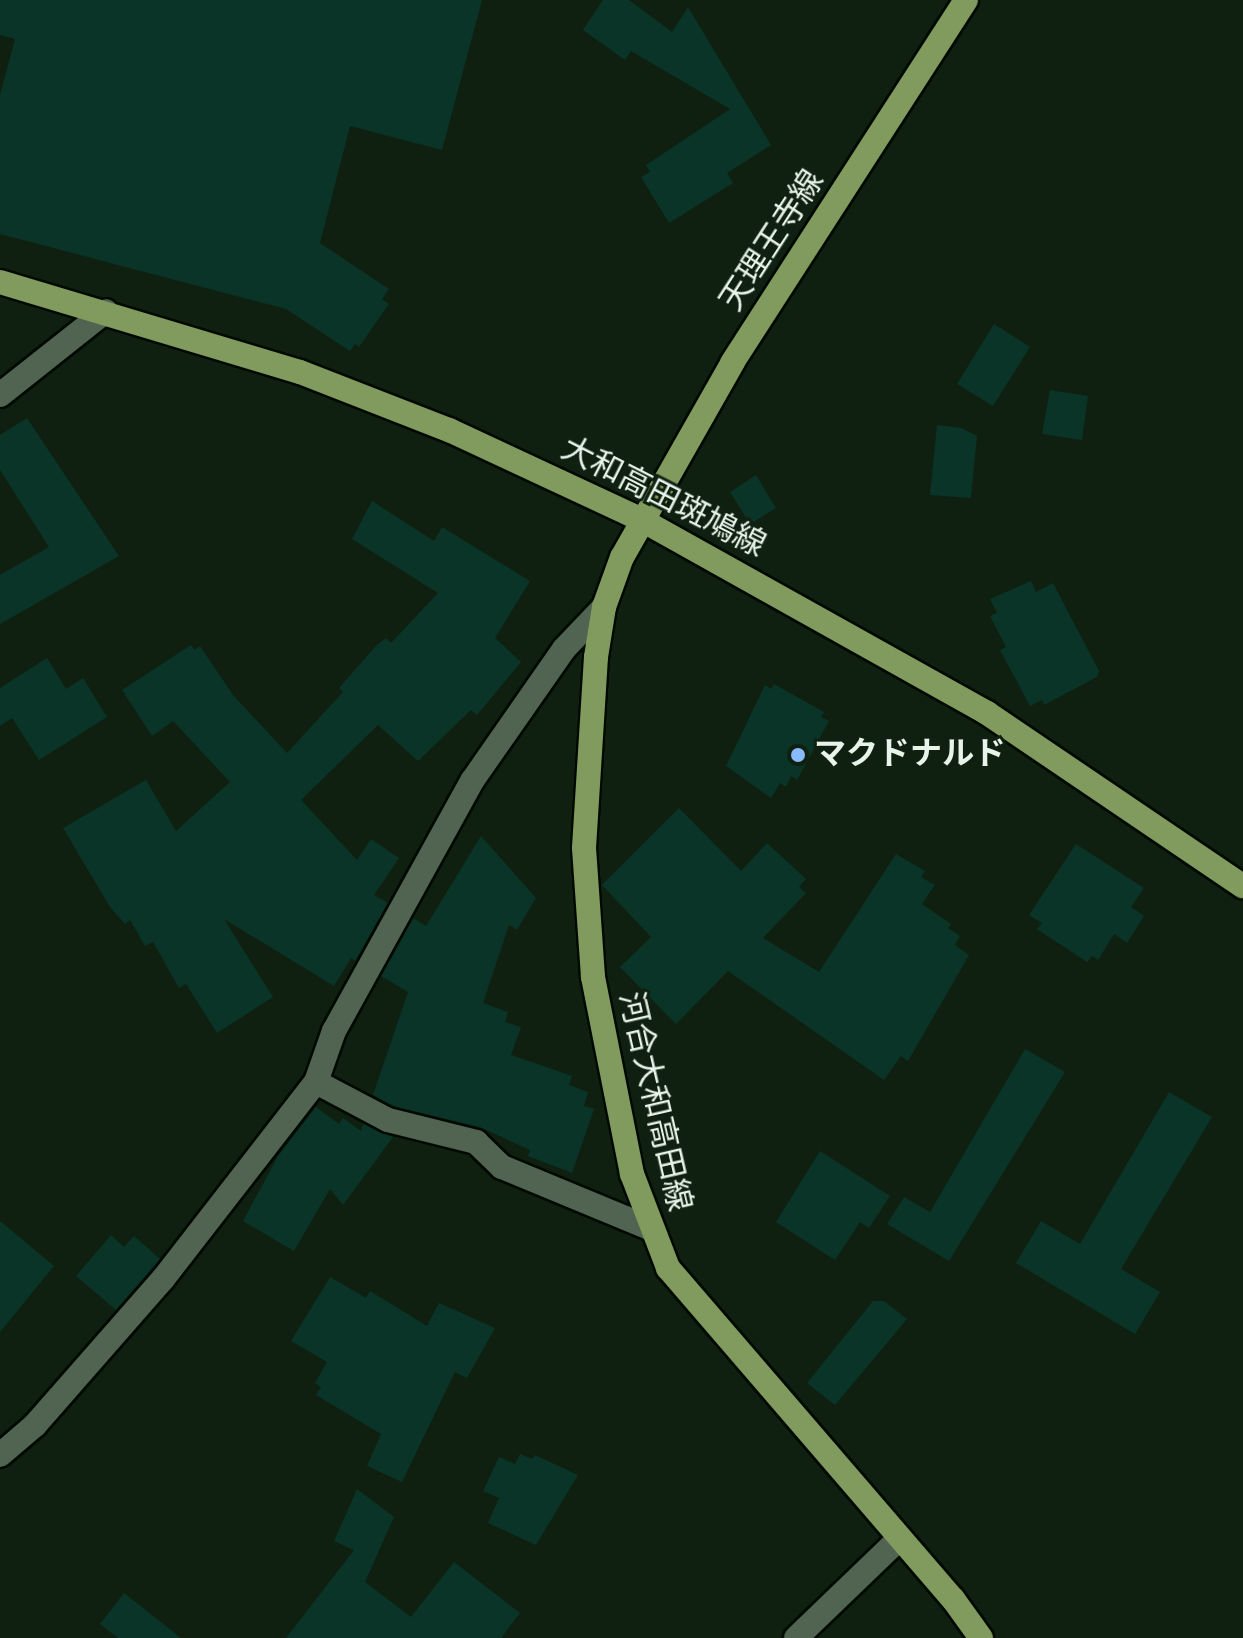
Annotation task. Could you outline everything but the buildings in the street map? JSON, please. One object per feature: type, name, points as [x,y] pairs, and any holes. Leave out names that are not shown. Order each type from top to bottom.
[{"type":"main road","name":"天理王寺線","points":[[640,519],[733,362],[966,0]]},
{"type":"main road","name":"大和高田斑鳩線","points":[[0,282],[106,311],[300,372],[381,403],[640,519],[987,713],[1243,886]]},
{"type":"main road","name":"河合大和高田線","points":[[640,519],[604,607],[584,848],[587,921],[632,1174],[649,1228],[668,1268],[697,1307],[900,1538],[981,1638]]},
{"type":"street","points":[[0,395],[106,311]]},
{"type":"street","points":[[0,1455],[35,1425],[163,1279],[316,1082],[334,1031],[472,781],[564,649],[604,607]]},
{"type":"street","points":[[316,1082],[388,1120],[476,1142],[502,1167],[649,1228]]},
{"type":"street","points":[[796,1638],[900,1538]]},
{"type":"place","name":"マクドナルド","points":[[798,755]]}]
